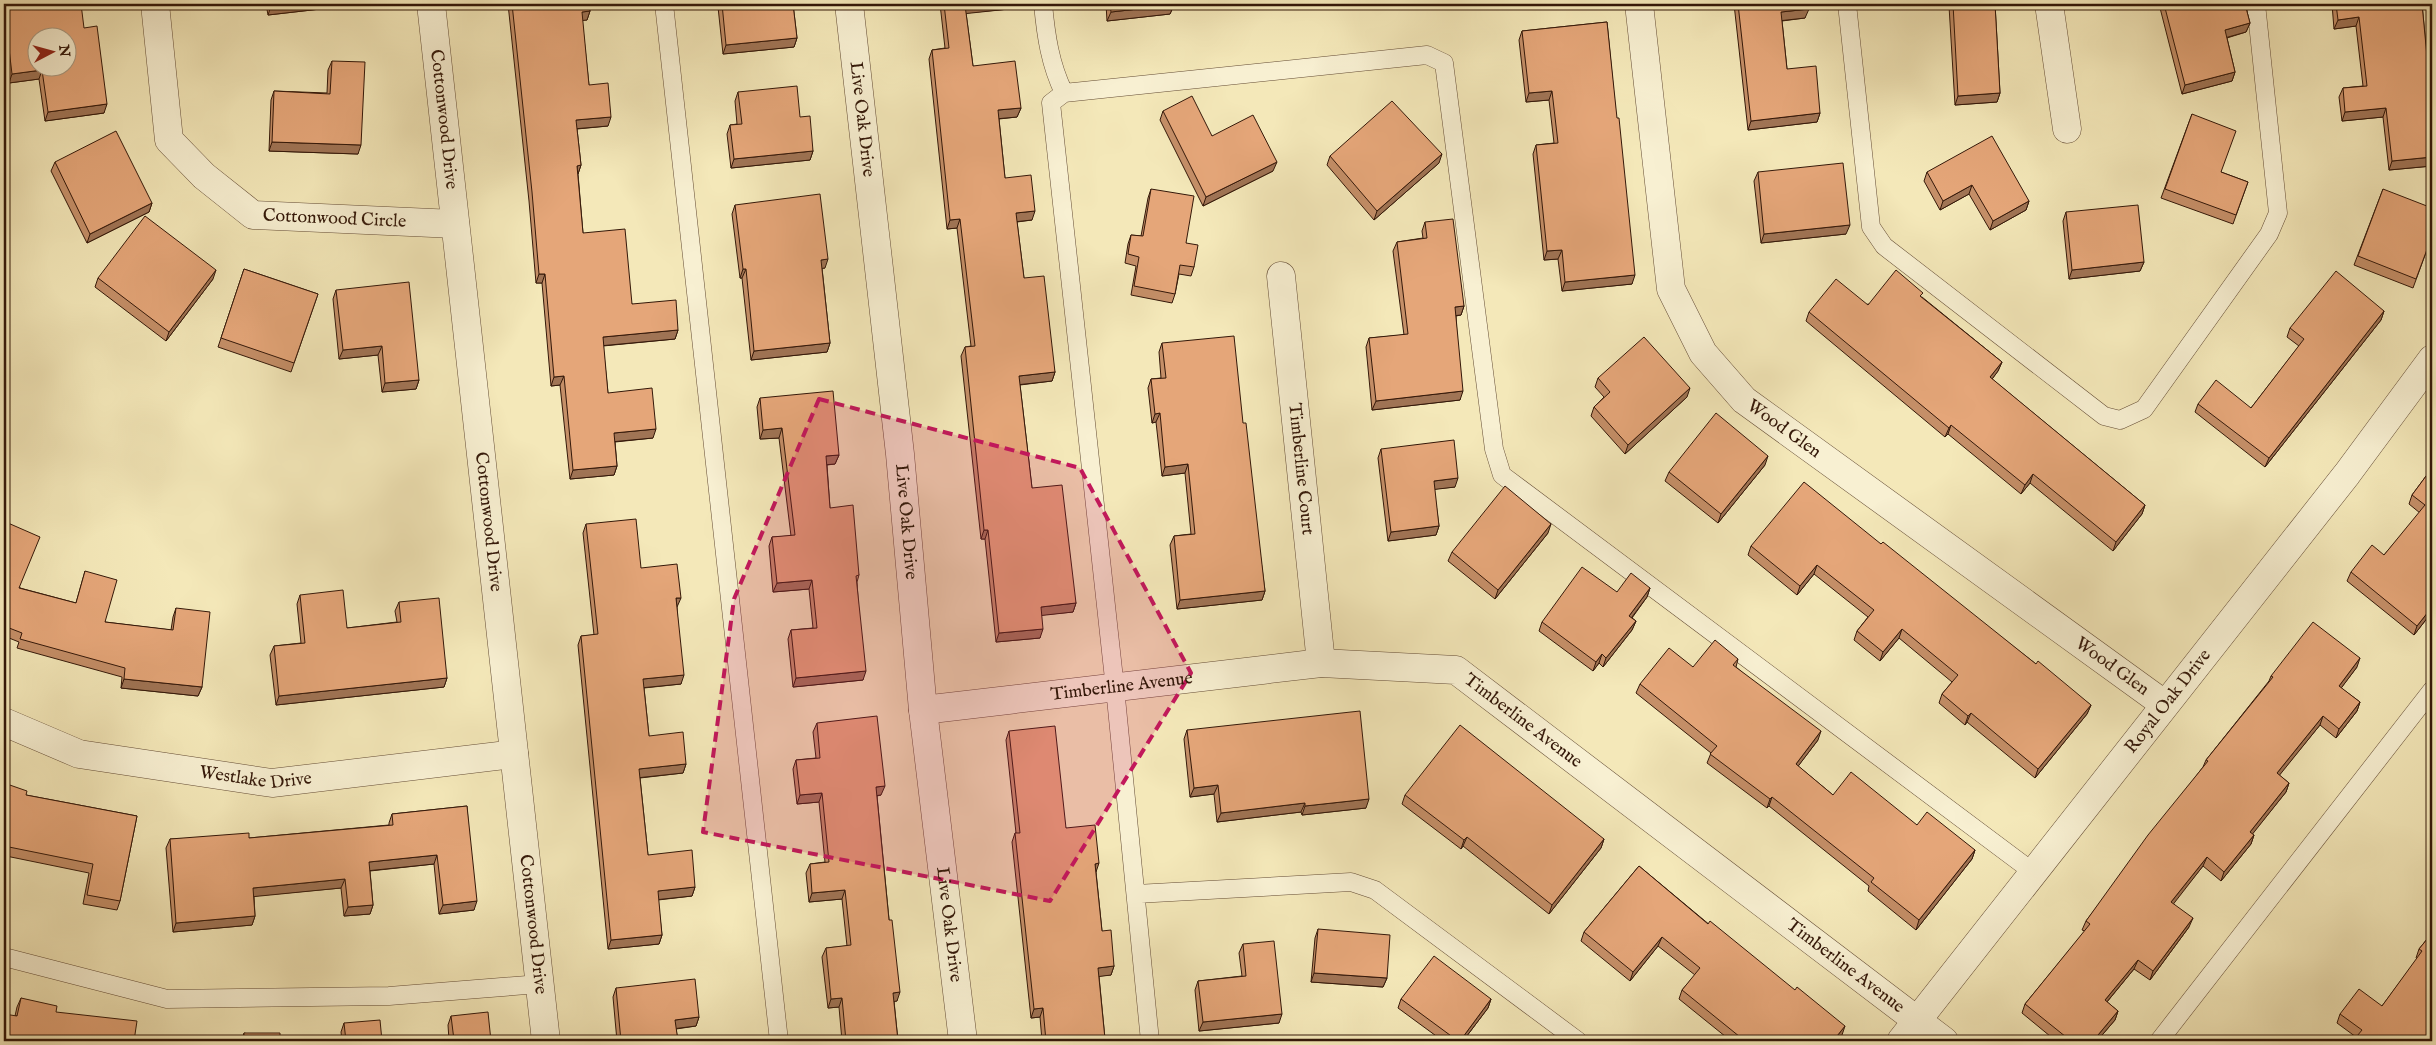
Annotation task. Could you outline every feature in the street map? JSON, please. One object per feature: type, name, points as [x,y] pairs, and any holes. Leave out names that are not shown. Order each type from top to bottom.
[{"type":"street","name":"Cottonwood Circle","points":[[155,4],[169,140],[204,176],[253,215],[455,224]]},
{"type":"street","name":"Cottonwood Drive","points":[[430,4],[546,1041]]},
{"type":"street","name":"Live Oak Drive","points":[[849,4],[900,454],[923,710],[963,1041]]},
{"type":"street","name":"Wood Glen","points":[[1639,4],[1670,289],[1703,353],[1744,400],[2164,704]]},
{"type":"street","points":[[2049,4],[2067,129]]},
{"type":"street","name":"Timberline Court","points":[[1281,276],[1321,663]]},
{"type":"street","name":"Royal Oak Drive","points":[[1901,1041],[2164,704],[2347,474],[2432,359]]},
{"type":"street","name":"Timberline Avenue","points":[[923,710],[1321,663],[1456,670],[1944,1041]]},
{"type":"street","name":"Westlake Drive","points":[[4,722],[79,754],[272,783],[514,754]]},
{"type":"lane","points":[[664,4],[779,1041]]},
{"type":"lane","points":[[1043,4],[1047,46],[1054,71],[1064,93]]},
{"type":"lane","points":[[1847,4],[1871,227],[1884,246],[2104,416],[2120,420],[2144,409],[2269,234],[2278,213],[2256,4]]},
{"type":"lane","points":[[1150,1041],[1115,688],[1051,103],[1064,93],[1427,55],[1444,63],[1494,450],[1502,475],[2032,872]]},
{"type":"lane","points":[[2159,1041],[2432,690]]},
{"type":"lane","points":[[1136,894],[1351,882],[1359,884],[1375,890],[1578,1041]]},
{"type":"lane","points":[[4,957],[167,999],[389,996],[540,984]]},
{"type":"highlighted area","points":[[819,399],[1080,468],[1191,673],[1050,901],[703,832],[734,599]]},
{"type":"building","points":[[4,4],[81,4],[84,28],[97,26],[107,104],[48,112],[43,78],[78,78],[78,28],[28,28],[28,72],[12,74]]},
{"type":"building","points":[[271,4],[288,4],[271,6]]},
{"type":"building","points":[[512,4],[589,4],[590,11],[582,12],[589,85],[608,83],[611,117],[576,120],[581,165],[577,166],[583,233],[625,229],[632,304],[676,300],[678,330],[603,337],[608,393],[652,388],[656,429],[614,433],[617,466],[573,470],[564,376],[554,377],[545,274],[539,274]]},
{"type":"building","points":[[722,4],[793,4],[797,38],[726,45]]},
{"type":"building","points":[[944,4],[974,4],[965,5],[973,66],[1015,61],[1021,108],[998,110],[1005,178],[1031,175],[1035,211],[1016,213],[1024,278],[1044,276],[1055,372],[1019,376],[1032,488],[1062,485],[1076,603],[1041,607],[1043,629],[999,633],[988,530],[984,530],[965,347],[975,346],[960,219],[950,220],[932,50],[949,48]]},
{"type":"building","points":[[1110,4],[1173,4],[1174,5],[1111,12]]},
{"type":"building","points":[[1738,4],[1808,4],[1809,9],[1781,12],[1787,69],[1816,66],[1820,113],[1751,121]]},
{"type":"building","points":[[1953,4],[1995,4],[2000,93],[1958,96]]},
{"type":"building","points":[[2164,4],[2245,4],[2250,23],[2225,30],[2235,72],[2185,85]]},
{"type":"building","points":[[2336,4],[2422,4],[2432,109],[2432,157],[2392,161],[2386,108],[2345,112],[2343,88],[2367,86],[2359,17],[2338,20]]},
{"type":"building","points":[[1607,22],[1635,275],[1565,282],[1562,250],[1547,251],[1536,145],[1558,143],[1552,91],[1529,93],[1522,31]]},
{"type":"building","points":[[332,61],[365,62],[361,145],[272,142],[274,91],[330,94]]},
{"type":"building","points":[[797,86],[800,117],[810,116],[813,151],[734,159],[730,125],[742,124],[738,92]]},
{"type":"building","points":[[1192,96],[1212,136],[1253,115],[1277,162],[1206,197],[1163,111]]},
{"type":"building","points":[[1392,101],[1442,154],[1377,211],[1330,156]]},
{"type":"building","points":[[2192,114],[2236,131],[2221,172],[2248,182],[2236,215],[2165,189]]},
{"type":"building","points":[[116,131],[152,203],[90,234],[55,162]]},
{"type":"building","points":[[1992,136],[2029,201],[1993,221],[1972,185],[1943,201],[1927,172]]},
{"type":"building","points":[[1843,163],[1850,225],[1764,234],[1758,172]]},
{"type":"building","points":[[1151,189],[1194,196],[1186,243],[1198,245],[1194,267],[1180,265],[1175,294],[1134,286],[1139,257],[1128,254],[1131,235],[1143,236]]},
{"type":"building","points":[[2383,189],[2432,208],[2432,236],[2416,279],[2358,256]]},
{"type":"building","points":[[820,194],[828,259],[821,260],[830,343],[754,351],[746,269],[743,269],[735,205]]},
{"type":"building","points":[[2138,205],[2144,262],[2072,270],[2066,212]]},
{"type":"building","points":[[145,216],[216,270],[169,332],[98,278]]},
{"type":"building","points":[[1453,219],[1464,306],[1455,307],[1463,391],[1376,401],[1369,338],[1408,334],[1397,242],[1427,238],[1425,222]]},
{"type":"building","points":[[244,269],[318,294],[294,363],[221,338]]},
{"type":"building","points":[[1896,270],[1923,293],[1920,296],[2002,362],[1990,377],[2145,505],[2116,542],[2033,474],[2025,485],[1951,425],[1949,428],[1809,312],[1836,279],[1868,305]]},
{"type":"building","points":[[2336,271],[2384,311],[2269,458],[2198,404],[2216,380],[2251,408],[2304,339],[2290,328]]},
{"type":"building","points":[[409,282],[419,380],[385,383],[382,346],[343,350],[336,290]]},
{"type":"building","points":[[1234,336],[1243,423],[1246,423],[1265,591],[1180,600],[1174,536],[1195,534],[1188,464],[1165,467],[1160,413],[1155,414],[1151,379],[1166,378],[1162,343]]},
{"type":"building","points":[[1644,337],[1690,388],[1628,445],[1594,407],[1610,392],[1598,378]]},
{"type":"building","points":[[833,391],[839,455],[826,456],[830,508],[853,505],[859,575],[856,576],[866,671],[796,678],[791,630],[817,628],[812,580],[777,583],[772,537],[795,535],[782,428],[763,430],[760,398]]},
{"type":"building","points":[[1716,413],[1768,456],[1721,514],[1669,472]]},
{"type":"building","points":[[1454,440],[1458,478],[1434,481],[1439,526],[1391,532],[1381,449]]},
{"type":"building","points":[[2432,468],[2432,607],[2417,626],[2351,572],[2372,545],[2384,555],[2425,505],[2412,495]]},
{"type":"building","points":[[1804,482],[1881,544],[1883,542],[2036,664],[2038,661],[2091,705],[2038,769],[1971,713],[1968,716],[1942,694],[1958,675],[1902,629],[1883,652],[1857,631],[1874,610],[1817,565],[1800,586],[1751,546]]},
{"type":"building","points":[[1505,486],[1551,524],[1498,590],[1452,552]]},
{"type":"building","points":[[636,519],[641,568],[677,564],[681,598],[676,598],[684,675],[643,679],[649,736],[683,732],[686,764],[639,769],[648,855],[692,850],[695,887],[658,891],[662,935],[611,940],[581,636],[598,634],[586,524]]},
{"type":"building","points":[[8,523],[40,537],[19,588],[76,603],[85,571],[117,580],[105,622],[173,630],[176,608],[210,612],[202,687],[124,679],[125,668],[20,639],[22,633],[4,626],[4,534]]},
{"type":"building","points":[[1582,567],[1617,592],[1631,573],[1650,588],[1629,616],[1636,621],[1606,658],[1602,654],[1596,662],[1542,622]]},
{"type":"building","points":[[343,590],[347,628],[401,622],[399,602],[439,598],[447,678],[279,696],[274,646],[305,643],[300,595]]},
{"type":"building","points":[[2313,622],[2360,658],[2339,686],[2360,702],[2339,729],[2323,716],[2277,773],[2289,783],[2250,832],[2254,835],[2224,872],[2207,857],[2171,902],[2193,918],[2153,971],[2138,960],[2105,1000],[2118,1011],[2093,1041],[2071,1041],[2025,1004],[2090,924],[2086,921],[2148,835],[2208,761],[2206,760],[2273,677],[2271,676]]},
{"type":"building","points":[[1715,640],[1738,659],[1733,665],[1821,731],[1796,764],[1833,795],[1851,772],[1917,825],[1927,812],[1975,850],[1919,920],[1871,882],[1874,878],[1772,797],[1770,799],[1710,754],[1717,746],[1640,684],[1669,648],[1693,667]]},
{"type":"building","points":[[1360,711],[1369,799],[1305,806],[1305,803],[1221,813],[1218,785],[1194,788],[1187,730]]},
{"type":"building","points":[[877,716],[885,786],[876,787],[889,920],[892,920],[900,992],[893,993],[898,1041],[846,1041],[842,998],[831,999],[826,948],[851,945],[845,890],[812,893],[810,864],[829,862],[822,793],[800,795],[796,760],[820,758],[817,723]]},
{"type":"building","points":[[1460,725],[1604,839],[1552,905],[1467,837],[1464,840],[1405,795]]},
{"type":"building","points":[[1055,726],[1066,828],[1095,825],[1099,863],[1095,864],[1102,931],[1111,930],[1114,966],[1098,968],[1105,1039],[1122,1037],[1122,1041],[1046,1041],[1043,1008],[1034,1009],[1015,833],[1020,833],[1009,731]]},
{"type":"building","points":[[4,783],[27,791],[26,795],[137,816],[120,901],[87,895],[93,864],[9,847],[4,864]]},
{"type":"building","points":[[467,806],[477,901],[443,905],[437,855],[369,862],[373,905],[348,907],[345,879],[253,888],[255,916],[176,923],[170,839],[249,833],[249,838],[393,825],[392,814]]},
{"type":"building","points":[[1639,866],[1708,924],[1710,921],[1795,990],[1797,987],[1845,1026],[1833,1041],[1745,1041],[1682,990],[1700,968],[1662,937],[1633,972],[1584,932]]},
{"type":"building","points":[[1318,929],[1390,935],[1387,978],[1314,973]]},
{"type":"building","points":[[2432,933],[2432,1032],[2426,1041],[2353,1041],[2362,1030],[2340,1014],[2359,989],[2382,1006],[2422,951],[2419,949]]},
{"type":"building","points":[[1274,941],[1282,1014],[1203,1022],[1198,981],[1246,976],[1243,944]]},
{"type":"building","points":[[1434,956],[1491,999],[1460,1041],[1401,999]]},
{"type":"building","points":[[695,979],[699,1017],[675,1020],[678,1041],[621,1041],[616,988]]},
{"type":"building","points":[[21,998],[57,1006],[56,1012],[137,1021],[134,1041],[4,1041],[4,1014],[17,1016]]},
{"type":"building","points":[[488,1012],[491,1041],[441,1041],[454,1040],[451,1016]]},
{"type":"building","points":[[380,1020],[382,1041],[346,1041],[344,1023]]},
{"type":"building","points":[[244,1033],[280,1033],[280,1041],[244,1041]]}]
